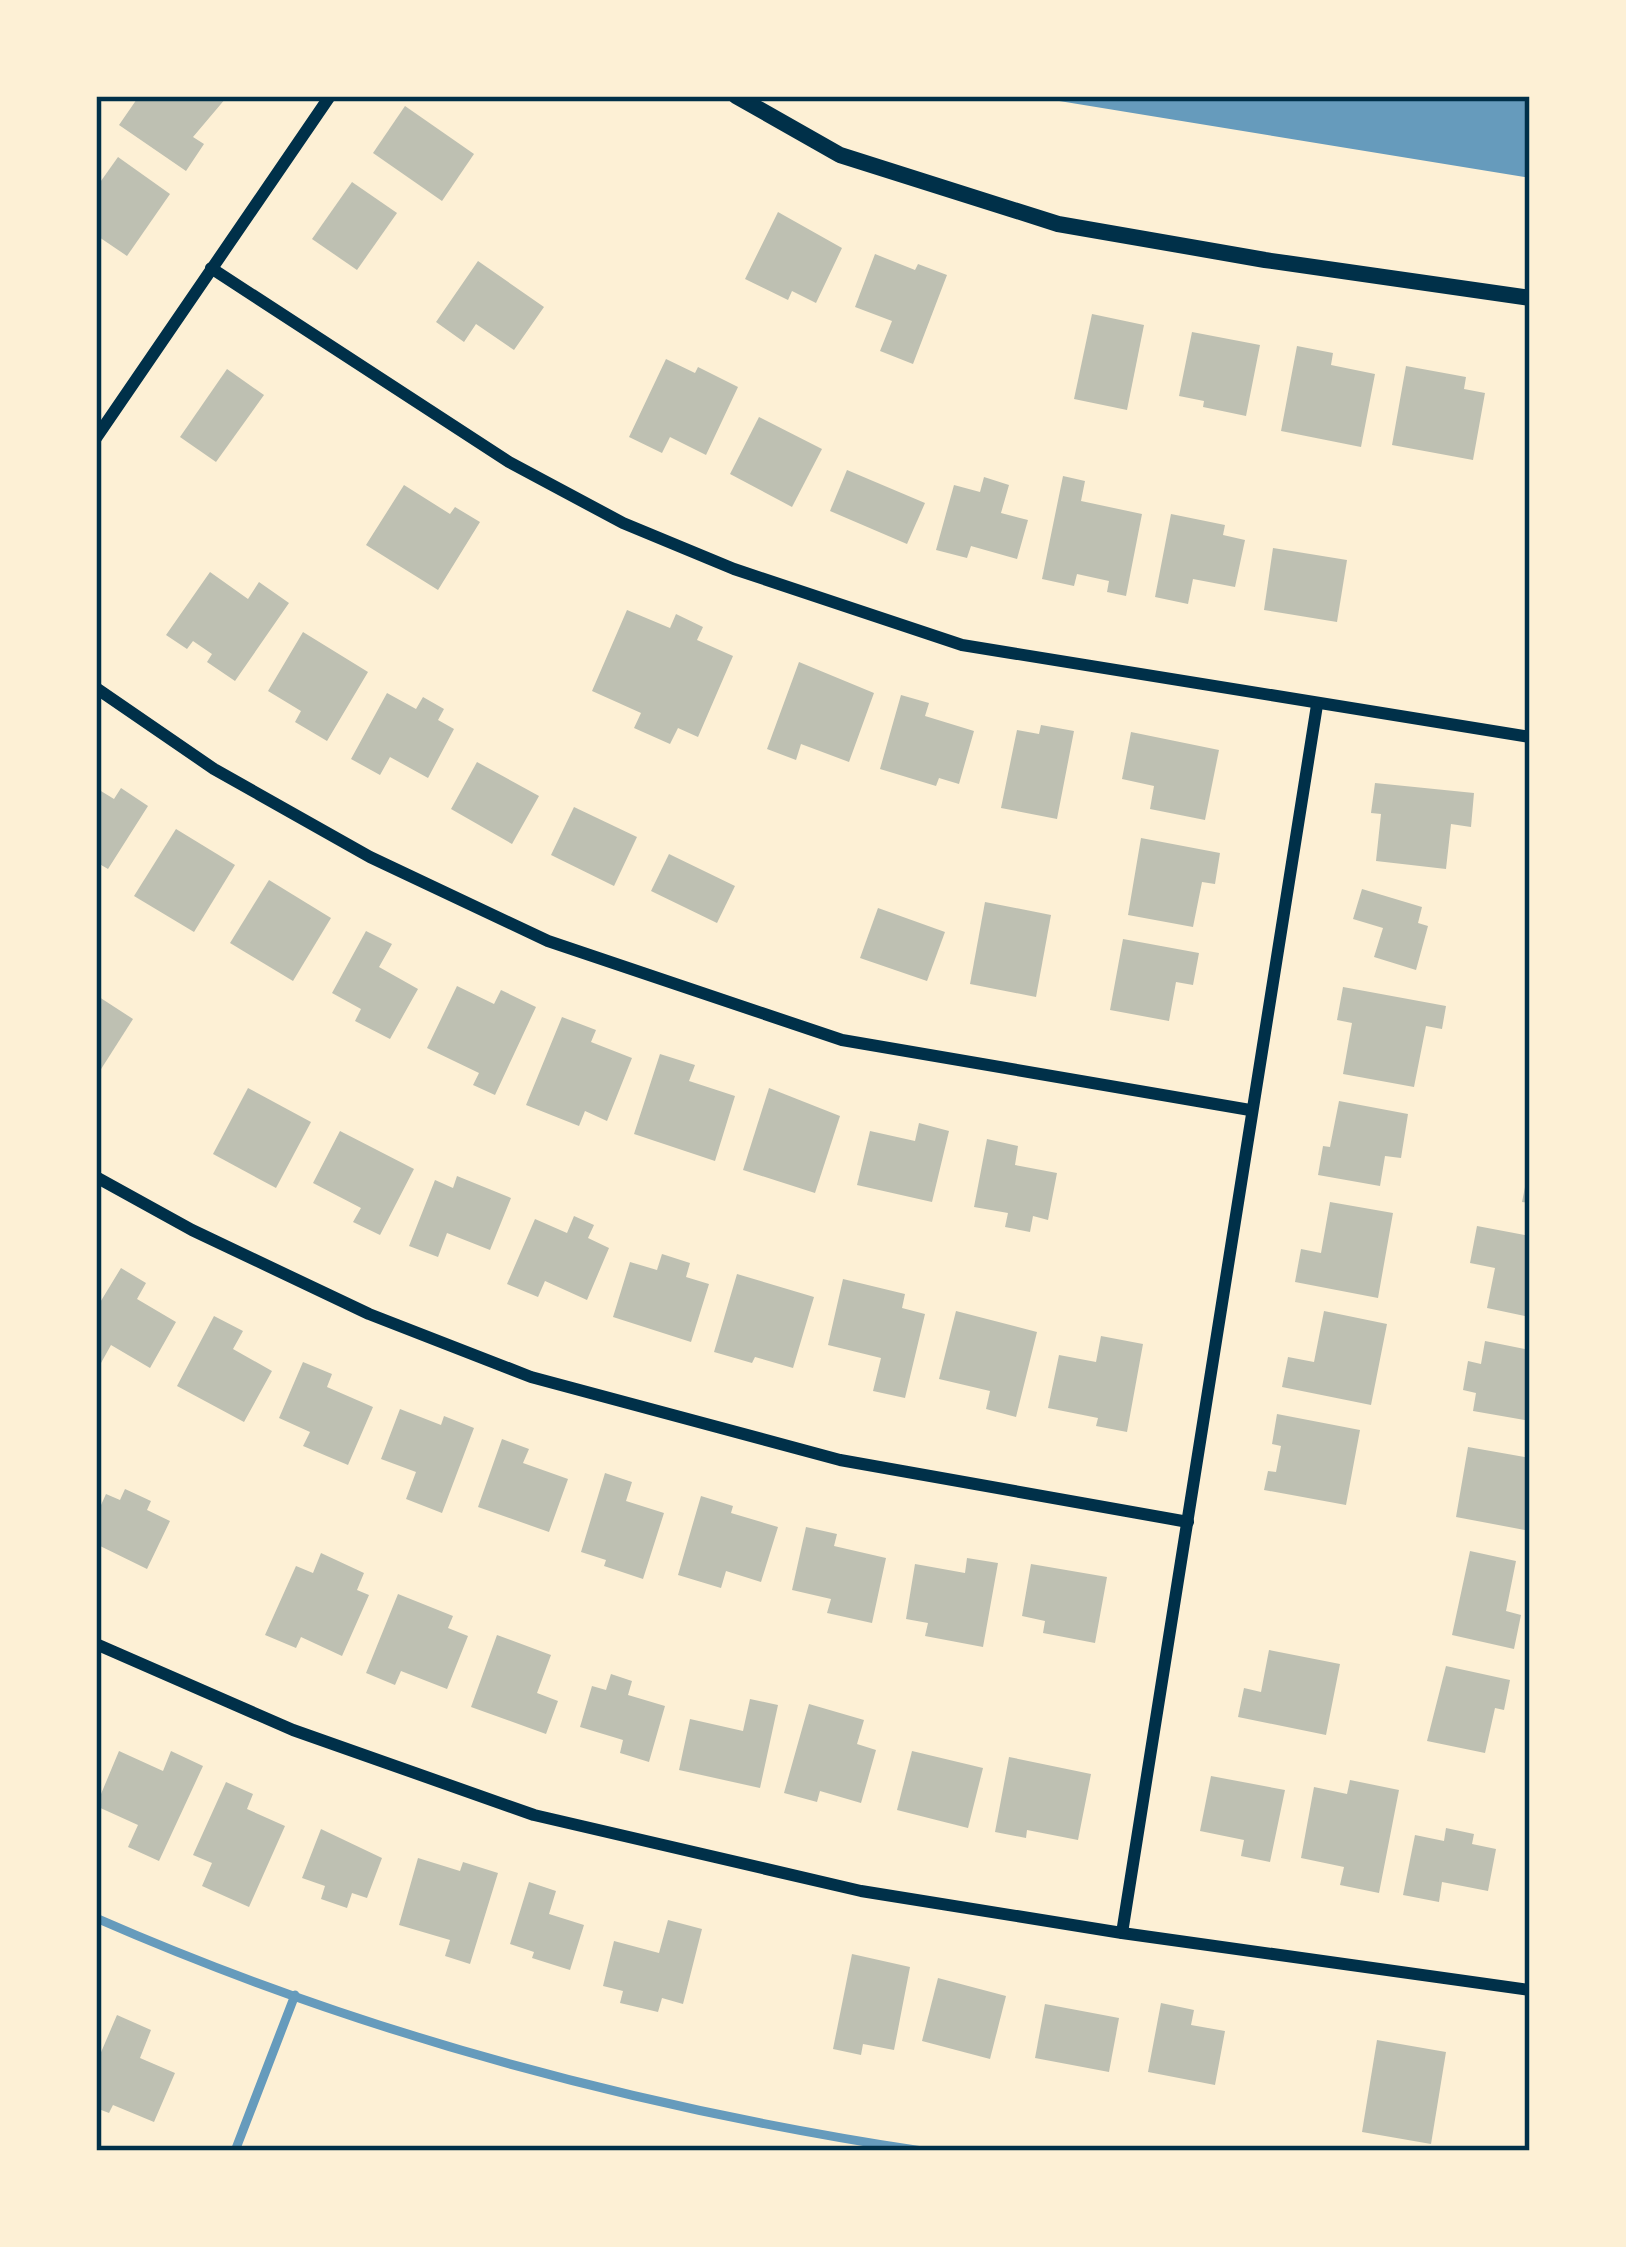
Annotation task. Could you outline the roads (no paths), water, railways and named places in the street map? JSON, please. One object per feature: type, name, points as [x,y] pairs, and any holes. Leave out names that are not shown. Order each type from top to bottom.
[{"type":"street","points":[[96,438],[331,96]]},
{"type":"street","points":[[736,96],[840,155],[1058,224],[1264,260],[1530,298]]},
{"type":"street","points":[[211,268],[509,462],[623,523],[734,569],[962,645],[1530,737]]},
{"type":"street","points":[[96,688],[214,769],[370,857],[548,941],[842,1040],[1250,1110]]},
{"type":"street","points":[[1122,1933],[1317,705]]},
{"type":"street","points":[[96,1177],[192,1230],[369,1314],[531,1377],[840,1460],[1188,1522]]},
{"type":"street","points":[[96,1644],[293,1730],[534,1815],[861,1891],[1530,1990]]},
{"type":"water","points":[[1039,96],[1530,96],[1530,178],[1047,99]]},
{"type":"waterway","points":[[96,1918],[296,1997],[501,2062],[710,2113],[922,2151]]},
{"type":"waterway","points":[[235,2151],[295,1995]]}]
